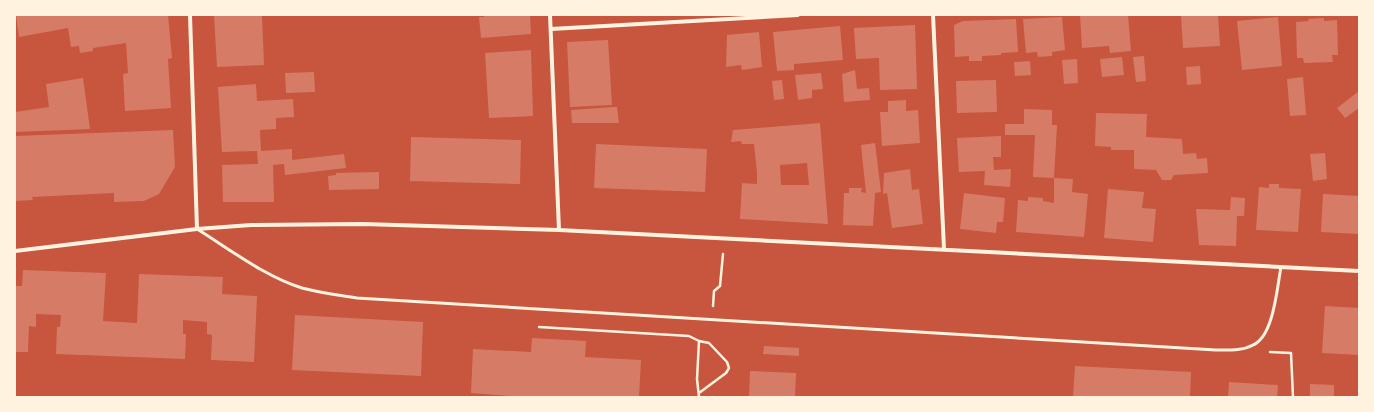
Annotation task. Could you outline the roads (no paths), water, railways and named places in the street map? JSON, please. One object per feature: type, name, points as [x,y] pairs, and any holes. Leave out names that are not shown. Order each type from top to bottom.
[{"type":"street","points":[[190,15],[197,229]]},
{"type":"street","points":[[550,15],[559,230]]},
{"type":"street","points":[[551,29],[798,15]]},
{"type":"street","points":[[933,15],[944,249]]},
{"type":"street","points":[[15,251],[197,229],[251,225],[363,224],[559,230],[1359,271]]},
{"type":"lane","points":[[197,229],[247,261],[286,282],[303,288],[357,298],[1216,350],[1238,350],[1255,345],[1263,337],[1269,326],[1281,268]]}]
